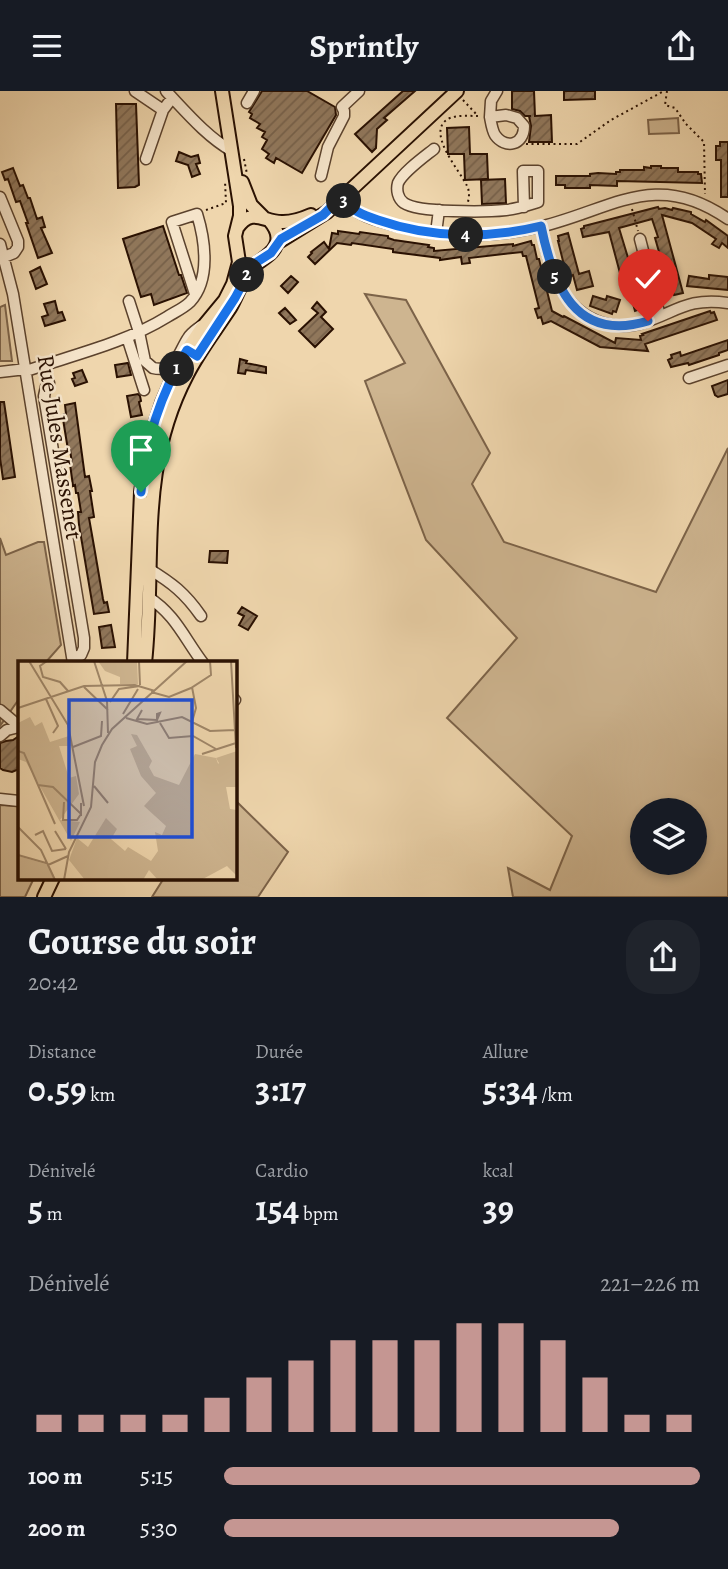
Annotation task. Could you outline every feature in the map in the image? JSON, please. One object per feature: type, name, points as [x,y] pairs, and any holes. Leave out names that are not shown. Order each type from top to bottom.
[{"type":"main road","points":[[222,91],[251,205],[276,230],[277,243]]},
{"type":"main road","points":[[189,351],[235,298],[248,272],[272,252],[277,243],[323,215],[459,95]]},
{"type":"main road","points":[[134,661],[143,568],[141,485],[148,445],[162,403],[189,351],[233,284],[239,262],[235,236],[240,206],[234,175],[237,151]]},
{"type":"main road","points":[[237,228],[249,217],[284,222],[305,218],[341,197]]},
{"type":"main road","points":[[237,246],[251,258],[265,257]]},
{"type":"main road","points":[[143,568],[148,597],[145,661]]},
{"type":"main road","points":[[44,897],[53,879]]},
{"type":"street","points":[[135,91],[163,110]]},
{"type":"street","points":[[247,103],[254,91]]},
{"type":"street","points":[[321,176],[328,147],[344,116],[342,107],[359,91]]},
{"type":"street","points":[[490,117],[511,116],[521,121],[524,126],[523,137],[518,142],[505,142],[493,131],[490,117],[491,101],[496,91]]},
{"type":"street","points":[[146,159],[169,94],[221,144],[237,151]]},
{"type":"street","points":[[433,149],[402,177],[398,184],[400,199],[406,204],[465,212],[524,207]]},
{"type":"street","points":[[341,197],[349,207],[368,217],[402,227],[463,235],[541,226],[629,198],[648,195],[670,194],[687,197],[705,204],[728,219]]},
{"type":"street","points":[[0,197],[18,241],[14,253],[4,257]]},
{"type":"street","points":[[436,233],[439,210]]},
{"type":"street","points":[[0,372],[26,370],[127,337],[186,305],[195,294],[202,276],[204,236],[197,214],[172,222],[195,294]]},
{"type":"street","points":[[541,226],[558,284],[565,297],[577,310],[601,323],[618,326],[637,324],[691,303],[728,303]]},
{"type":"street","points":[[640,239],[660,316]]},
{"type":"street","name":"Rue Jules Massenet","points":[[0,244],[12,286],[74,661]]},
{"type":"street","points":[[129,301],[145,361],[153,368],[169,368],[189,351]]},
{"type":"street","points":[[127,337],[144,390]]},
{"type":"street","points":[[689,378],[728,365]]},
{"type":"street","points":[[50,383],[44,396],[84,642],[81,655],[74,661]]},
{"type":"street","points":[[54,538],[67,535]]},
{"type":"street","points":[[143,568],[173,583],[201,615]]},
{"type":"street","points":[[148,597],[162,606],[176,622],[202,661]]},
{"type":"street","points":[[0,710],[18,726]]},
{"type":"street","points":[[0,736],[7,730],[18,727]]},
{"type":"street","points":[[0,799],[18,801]]},
{"type":"path","points":[[518,142],[577,145],[611,120],[666,91]]},
{"type":"path","points":[[666,91],[665,105],[676,109],[704,142],[705,204]]},
{"type":"path","points":[[459,95],[478,116],[449,118],[441,134],[450,160],[468,187],[469,198],[465,212]]},
{"type":"path","points":[[237,151],[247,173]]},
{"type":"path","points":[[212,207],[226,203],[225,178]]},
{"type":"path","points":[[629,198],[640,239]]},
{"type":"shaded area","points":[[678,118],[679,133],[649,134],[648,120]]},
{"type":"shaded area","points":[[365,294],[406,300],[490,453],[472,484],[504,542],[656,592],[728,448],[728,897],[513,897],[508,868],[550,890],[572,836],[447,718],[517,638],[426,540],[365,381],[405,363]]},
{"type":"shaded area","points":[[5,305],[12,361],[0,361],[0,307]]},
{"type":"shaded area","points":[[0,538],[6,555],[44,542],[61,645],[47,661],[18,661],[18,700],[0,726]]},
{"type":"shaded area","points":[[236,801],[288,852],[258,897],[152,897],[163,879],[236,879]]},
{"type":"shaded area","points":[[0,805],[18,806],[18,879],[34,879],[25,897],[0,897]]},
{"type":"building","points":[[262,91],[307,91],[335,107],[336,115],[302,173],[276,158],[274,163],[266,158],[269,154],[262,149],[267,140],[262,137],[265,132],[257,128],[260,124],[250,118],[252,114],[249,112]]},
{"type":"building","points":[[403,91],[415,91],[384,118],[387,120],[377,129],[376,148],[372,152],[355,134]]},
{"type":"building","points":[[512,91],[534,91],[535,116],[551,115],[552,142],[529,142],[529,116],[512,109]]},
{"type":"building","points":[[564,91],[595,91],[595,99],[564,100]]},
{"type":"building","points":[[116,104],[136,104],[139,185],[135,187],[118,188]]},
{"type":"building","points":[[469,127],[470,154],[487,154],[488,179],[465,180],[464,154],[448,154],[447,128]]},
{"type":"building","points":[[720,142],[728,142],[728,197],[721,197],[721,160],[716,160],[716,146],[720,146]]},
{"type":"building","points":[[179,152],[191,157],[198,155],[200,163],[196,164],[200,174],[192,177],[188,165],[176,161]]},
{"type":"building","points":[[644,167],[678,168],[678,172],[698,172],[701,174],[702,183],[617,181],[617,186],[590,185],[590,188],[565,188],[565,185],[556,185],[556,176],[616,174],[620,170],[644,170]]},
{"type":"building","points":[[13,168],[20,186],[23,185],[30,198],[37,219],[42,217],[45,227],[41,228],[52,253],[38,258],[20,201],[16,202],[8,179],[5,180],[2,172]]},
{"type":"building","points":[[505,179],[506,203],[482,204],[481,180]]},
{"type":"building","points":[[658,207],[691,212],[728,236],[728,248],[722,243],[719,248],[712,244],[716,239],[692,223],[662,215],[683,293],[674,295],[668,283],[652,219],[619,228],[632,271],[624,288],[609,232],[583,237],[581,229],[584,226]]},
{"type":"building","points":[[163,226],[187,293],[154,305],[151,294],[141,297],[123,239]]},
{"type":"building","points":[[338,231],[388,236],[394,240],[429,245],[434,251],[513,246],[531,241],[539,259],[552,311],[615,343],[616,338],[641,340],[642,334],[710,311],[714,312],[717,320],[645,344],[648,351],[600,347],[551,321],[543,324],[541,317],[538,318],[535,309],[539,308],[526,256],[523,256],[522,252],[469,258],[470,263],[462,264],[461,257],[440,260],[393,252],[393,249],[337,243],[315,264],[308,257],[311,252],[324,242],[329,249],[332,233],[338,234]]},
{"type":"building","points":[[568,233],[579,274],[589,271],[593,286],[577,290],[573,275],[567,277],[558,236]]},
{"type":"building","points":[[40,267],[47,284],[36,289],[30,272]]},
{"type":"building","points":[[709,275],[728,277],[728,290],[687,286],[689,276],[709,279]]},
{"type":"building","points":[[291,276],[298,282],[288,293],[281,286]]},
{"type":"building","points":[[639,282],[644,304],[643,308],[635,311],[628,285]]},
{"type":"building","points":[[593,296],[620,300],[616,312],[613,311],[612,314],[590,306]]},
{"type":"building","points":[[55,301],[58,313],[62,312],[65,320],[45,326],[42,317],[48,315],[44,304]]},
{"type":"building","points":[[317,302],[326,312],[321,317],[333,329],[315,347],[299,331],[318,313],[312,308]]},
{"type":"building","points":[[285,308],[296,320],[290,324],[279,313]]},
{"type":"building","points":[[728,340],[728,350],[689,365],[671,367],[668,360],[672,358],[671,355],[680,352],[681,356]]},
{"type":"building","points":[[240,359],[266,367],[266,373],[246,370],[245,374],[238,373]]},
{"type":"building","points":[[128,363],[131,375],[117,377],[115,365]]},
{"type":"building","points":[[82,370],[87,382],[75,386],[73,373]]},
{"type":"building","points":[[728,380],[728,394],[718,397],[715,395],[712,386]]},
{"type":"building","points":[[138,394],[142,415],[131,417],[127,396]]},
{"type":"building","points":[[0,402],[4,402],[15,477],[3,479],[0,458]]},
{"type":"building","points":[[75,403],[85,477],[89,476],[92,491],[94,517],[89,518],[103,599],[104,603],[107,602],[109,612],[94,614],[79,525],[78,512],[81,512],[78,493],[75,485],[73,486],[72,463],[63,419],[66,414],[65,405]]},
{"type":"building","points":[[210,551],[228,551],[227,563],[209,562]]},
{"type":"building","points":[[242,607],[257,616],[248,630],[239,625],[244,616],[238,613]]},
{"type":"building","points":[[111,625],[115,647],[102,648],[99,627]]},
{"type":"building","points":[[18,737],[18,769],[12,772],[0,768],[0,743]]},
{"type":"route","points":[[141,492],[153,427],[170,382],[187,350],[197,356],[257,262],[271,253],[281,239],[323,215],[341,197],[349,207],[368,217],[428,232],[487,234],[541,226],[558,284],[577,310],[601,323],[612,325],[627,326],[648,321]]}]
